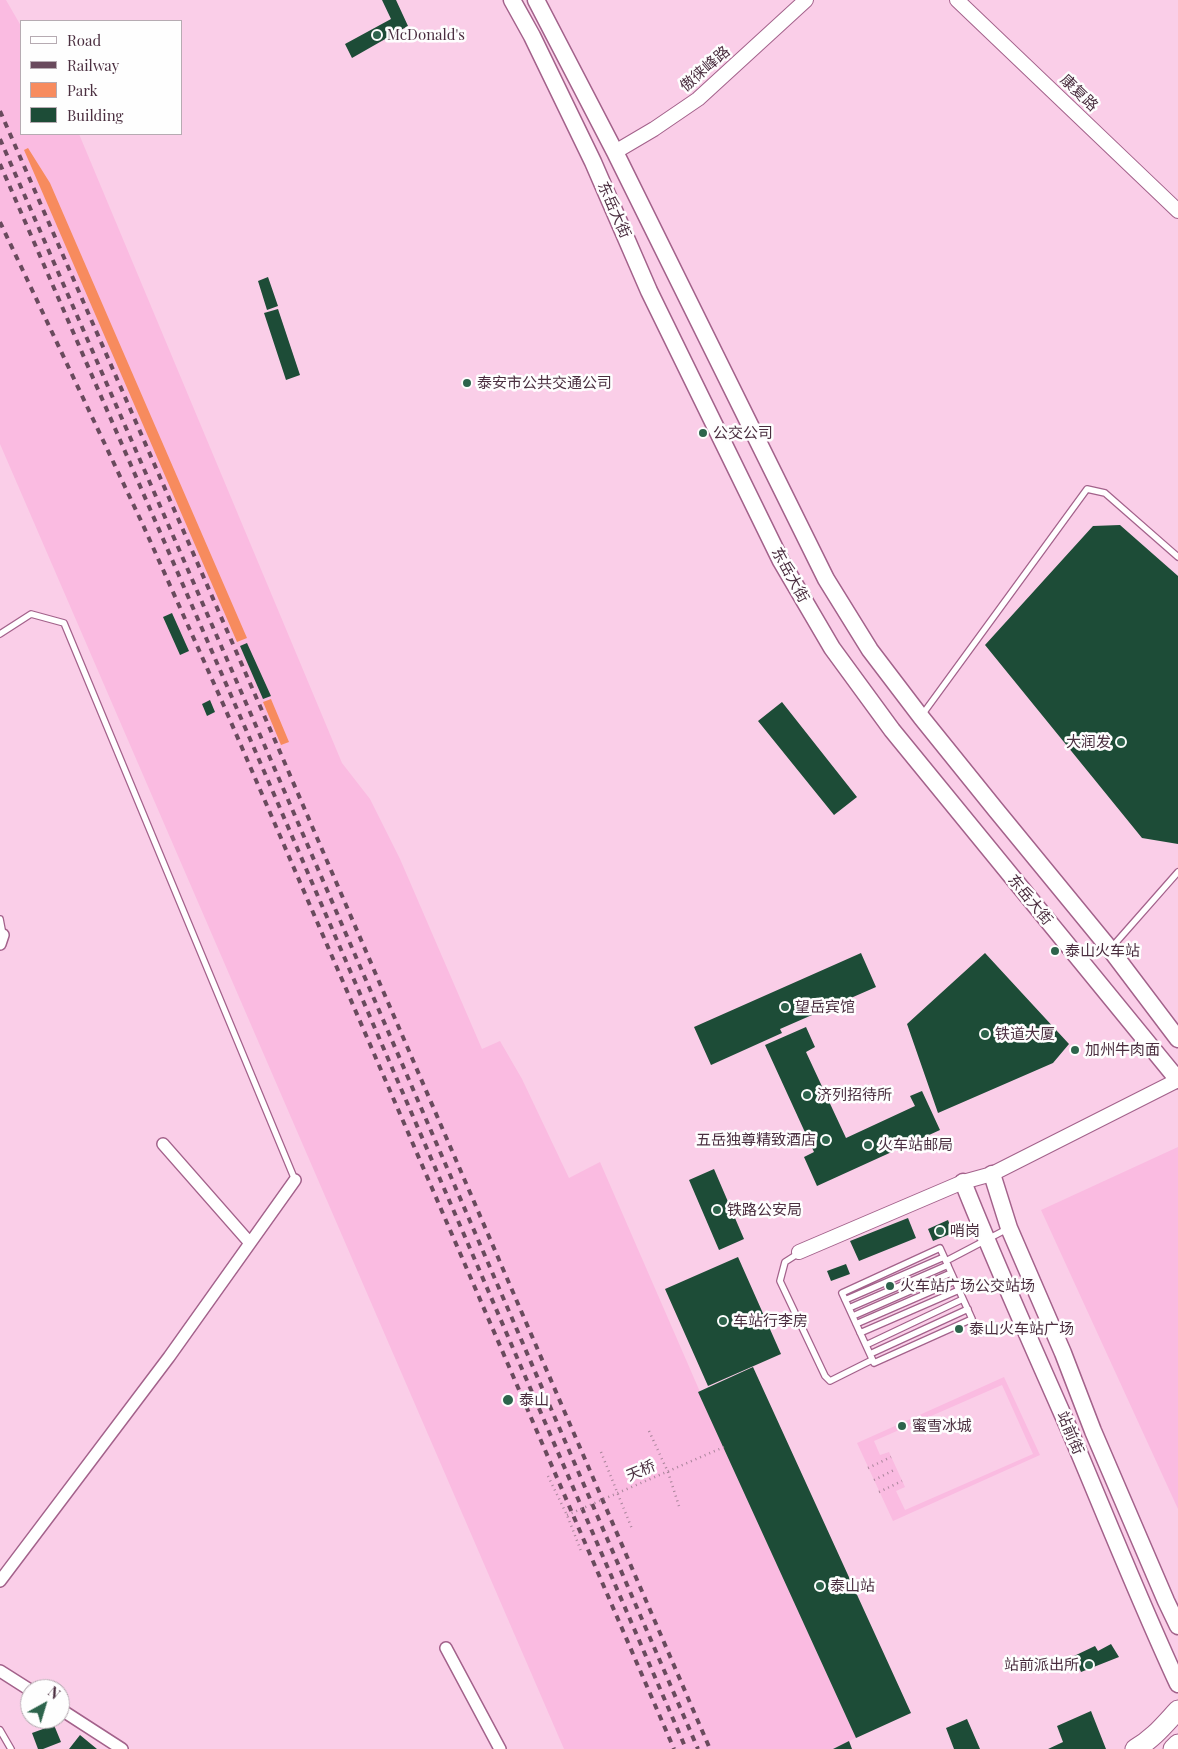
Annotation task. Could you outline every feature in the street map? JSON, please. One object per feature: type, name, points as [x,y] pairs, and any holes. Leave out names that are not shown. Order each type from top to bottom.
[{"type":"highway","points":[[1135,1749],[1147,1742],[1164,1727],[1178,1710]]},
{"type":"highway","points":[[1174,1749],[1178,1744]]},
{"type":"main road","name":"东岳大街","points":[[512,0],[532,36],[593,162],[649,291],[781,561],[832,648],[904,745],[1178,1080]]},
{"type":"main road","name":"东岳大街","points":[[536,0],[615,152],[826,579],[870,650],[921,717],[1110,949],[1178,1039]]},
{"type":"main road","points":[[593,162],[615,152]]},
{"type":"main road","name":"站前街","points":[[992,1174],[1009,1228],[1063,1353],[1093,1431],[1178,1626]]},
{"type":"main road","name":"站前街","points":[[963,1182],[1070,1431],[1144,1611],[1178,1684]]},
{"type":"main road","points":[[1166,1601],[1178,1614]]},
{"type":"street","name":"傲徕峰路","points":[[615,152],[654,129],[698,99],[806,0]]},
{"type":"street","name":"康复路","points":[[957,0],[1178,211]]},
{"type":"street","points":[[799,1252],[963,1182],[992,1174],[1178,1080]]},
{"type":"street","points":[[163,1144],[250,1243]]},
{"type":"street","points":[[0,1581],[169,1357],[294,1180]]},
{"type":"street","points":[[446,1648],[500,1749]]},
{"type":"street","points":[[0,1671],[20,1684]]},
{"type":"street","points":[[70,1715],[122,1749]]},
{"type":"lane","points":[[921,717],[1087,489],[1105,494],[1178,557]]},
{"type":"lane","points":[[0,634],[31,614],[64,623],[294,1180]]},
{"type":"lane","points":[[1110,949],[1178,872]]},
{"type":"lane","points":[[0,919],[2,939]]},
{"type":"lane","points":[[849,1308],[1009,1228]]},
{"type":"lane","points":[[940,1248],[951,1273],[972,1319],[874,1363],[842,1293],[940,1248]]},
{"type":"lane","points":[[799,1252],[785,1262],[780,1281],[825,1376],[830,1381],[871,1357],[968,1309]]},
{"type":"lane","points":[[853,1316],[951,1273]]},
{"type":"lane","points":[[856,1324],[955,1281]]},
{"type":"lane","points":[[860,1333],[959,1290]]},
{"type":"lane","points":[[866,1344],[963,1299]]},
{"type":"lane","points":[[0,1730],[11,1749]]},
{"type":"path","points":[[649,1431],[668,1472],[679,1506]]},
{"type":"path","name":"天桥","points":[[567,1515],[724,1448]]},
{"type":"path","points":[[601,1452],[632,1529]]},
{"type":"path","points":[[868,1468],[891,1457]]},
{"type":"path","points":[[874,1480],[896,1469]]},
{"type":"path","points":[[548,1476],[567,1515],[581,1551]]},
{"type":"path","points":[[879,1492],[902,1481]]},
{"type":"shaded area","points":[[0,0],[6,0],[20,24],[20,135],[79,135],[342,763],[370,799],[400,859],[482,1049],[500,1041],[522,1079],[569,1178],[600,1162],[724,1447],[856,1738],[833,1749],[564,1749],[0,444]]},
{"type":"shaded area","points":[[1178,1147],[1178,1509],[1041,1210]]},
{"type":"shaded area","points":[[1004,1377],[1040,1455],[893,1521],[857,1443]],"holes":[[[1002,1385],[1033,1454],[905,1510],[896,1491],[905,1487],[889,1452],[880,1455],[874,1441]]]},
{"type":"green space","points":[[28,148],[50,183],[247,638],[237,642],[24,150]]},
{"type":"green space","points":[[271,699],[289,742],[281,745],[263,702]]},
{"type":"building","name":"McDonald's","points":[[382,0],[396,0],[408,26],[352,58],[345,44],[391,19]]},
{"type":"building","points":[[268,277],[278,306],[267,310],[258,281]]},
{"type":"building","points":[[278,309],[300,375],[286,380],[264,313]]},
{"type":"building","name":"大润发","points":[[1120,525],[1178,576],[1178,844],[1142,838],[985,645],[1093,526]]},
{"type":"building","points":[[172,613],[189,651],[180,655],[163,617]]},
{"type":"building","points":[[247,643],[271,696],[263,699],[240,646]]},
{"type":"building","points":[[210,700],[215,712],[207,716],[202,704]]},
{"type":"building","points":[[782,702],[857,797],[834,815],[758,721]]},
{"type":"building","name":"望岳宾馆","points":[[861,953],[876,987],[780,1029],[782,1033],[711,1065],[694,1027]]},
{"type":"building","name":"铁道大厦","points":[[985,953],[1069,1044],[1053,1063],[938,1113],[907,1024]]},
{"type":"building","points":[[806,1027],[815,1047],[806,1052],[846,1138],[915,1106],[910,1096],[922,1091],[940,1130],[817,1186],[804,1157],[814,1152],[765,1045]]},
{"type":"building","name":"铁路公安局","points":[[714,1169],[744,1239],[719,1250],[689,1180]]},
{"type":"building","points":[[908,1218],[916,1238],[859,1261],[850,1241]]},
{"type":"building","name":"哨岗","points":[[948,1220],[953,1233],[933,1241],[928,1229]]},
{"type":"building","name":"车站行李房","points":[[738,1257],[781,1354],[708,1386],[665,1289]]},
{"type":"building","points":[[846,1264],[850,1274],[831,1281],[827,1271]]},
{"type":"building","name":"泰山站","points":[[753,1367],[911,1713],[856,1738],[698,1392]]},
{"type":"building","name":"站前派出所","points":[[1111,1644],[1119,1657],[1081,1672],[1074,1656],[1095,1646],[1098,1651]]},
{"type":"building","points":[[1091,1711],[1106,1749],[1048,1749],[1063,1742],[1057,1726]]},
{"type":"building","points":[[967,1719],[980,1749],[954,1749],[946,1728]]},
{"type":"building","points":[[43,1729],[56,1729],[61,1742],[38,1749],[32,1733]]},
{"type":"building","points":[[80,1735],[97,1749],[69,1749]]},
{"type":"building","points":[[849,1741],[852,1749],[833,1749]]},
{"type":"railway","points":[[0,111],[277,745],[710,1749]]},
{"type":"railway","points":[[0,139],[267,751],[698,1749]]},
{"type":"railway","points":[[0,164],[686,1749]]},
{"type":"railway","points":[[0,222],[143,525],[224,706],[674,1749]]},
{"type":"place","name":"McDonald's","points":[[377,35]]},
{"type":"place","name":"泰安市公共交通公司","points":[[467,383]]},
{"type":"place","name":"公交公司","points":[[703,433]]},
{"type":"place","name":"大润发","points":[[1121,742]]},
{"type":"place","name":"泰山火车站","points":[[1055,951]]},
{"type":"place","name":"望岳宾馆","points":[[785,1007]]},
{"type":"place","name":"铁道大厦","points":[[985,1034]]},
{"type":"place","name":"加州牛肉面","points":[[1075,1050]]},
{"type":"place","name":"济列招待所","points":[[807,1095]]},
{"type":"place","name":"五岳独尊精致酒店","points":[[826,1140]]},
{"type":"place","name":"火车站邮局","points":[[868,1145]]},
{"type":"place","name":"铁路公安局","points":[[717,1210]]},
{"type":"place","name":"哨岗","points":[[940,1231]]},
{"type":"place","name":"火车站广场公交站场","points":[[890,1286]]},
{"type":"place","name":"车站行李房","points":[[723,1321]]},
{"type":"place","name":"泰山火车站广场","points":[[959,1329]]},
{"type":"place","name":"泰山","points":[[508,1400]]},
{"type":"place","name":"蜜雪冰城","points":[[902,1426]]},
{"type":"place","name":"泰山站","points":[[820,1586]]},
{"type":"place","name":"站前派出所","points":[[1089,1665]]}]
